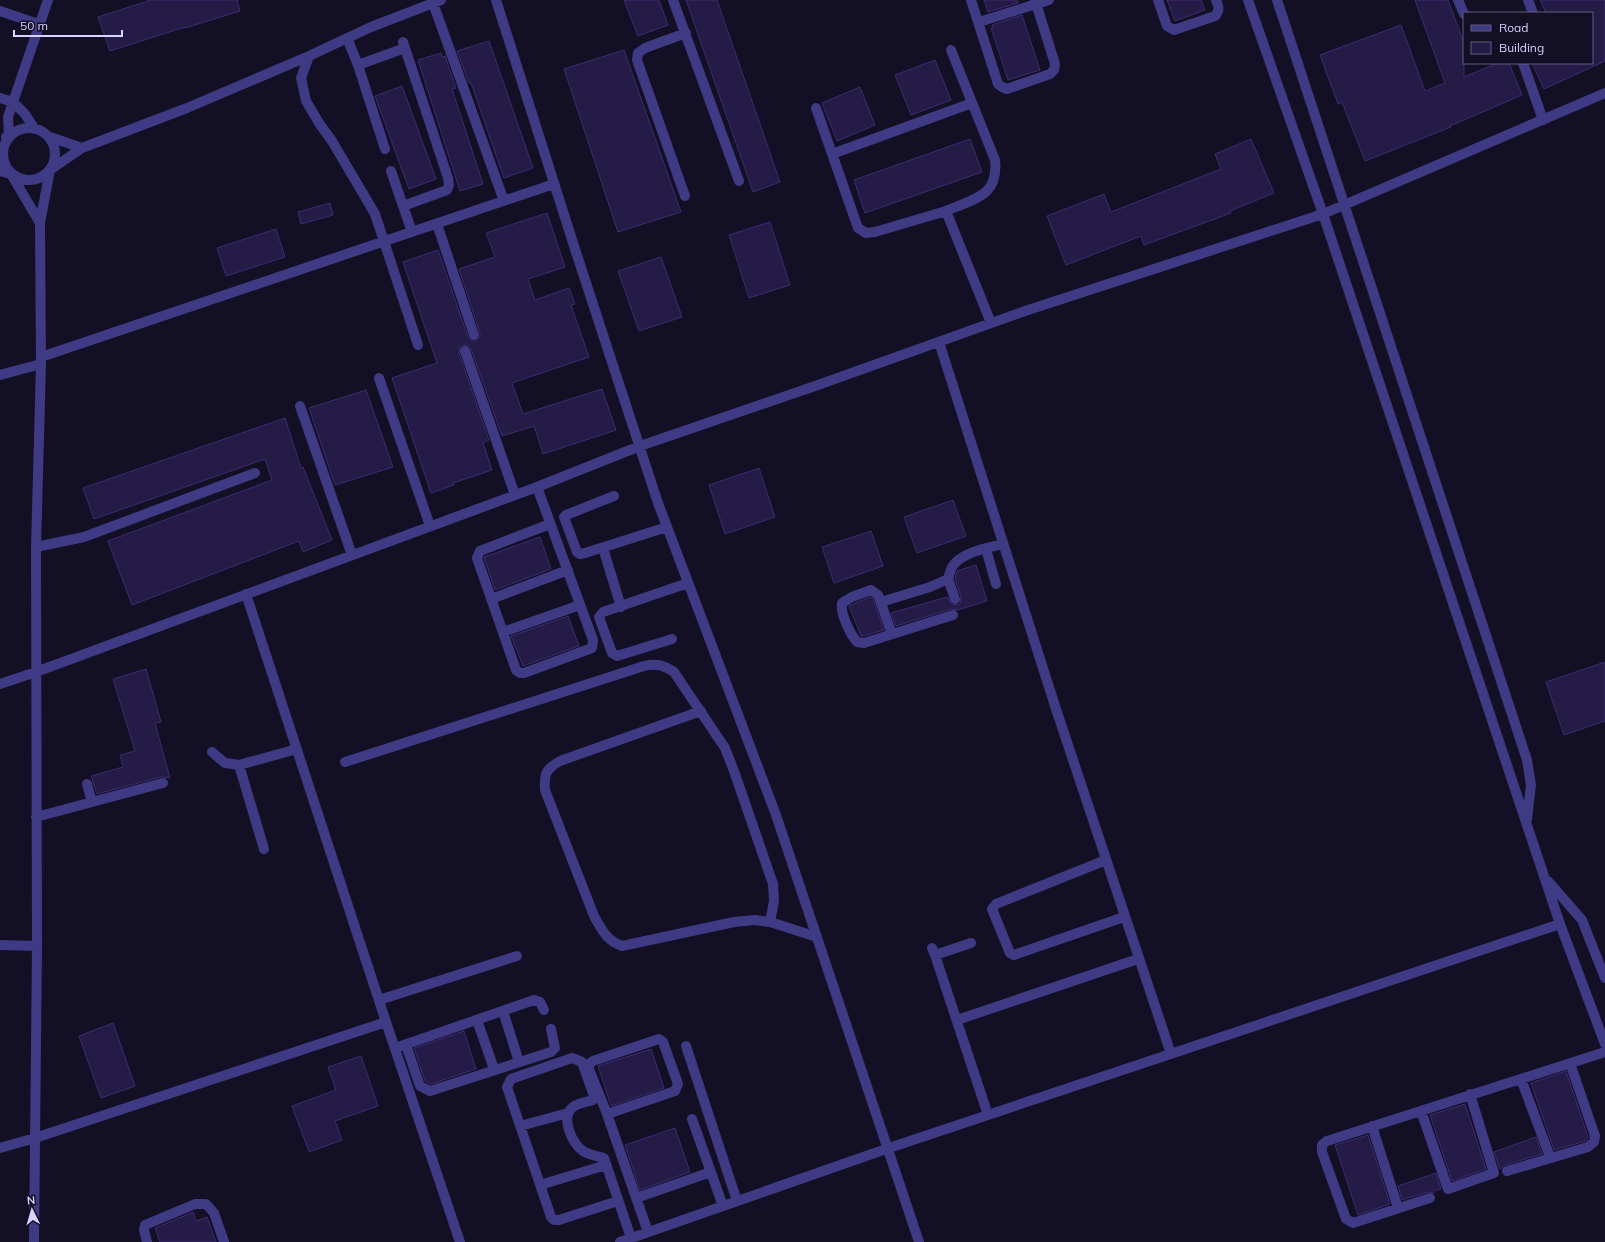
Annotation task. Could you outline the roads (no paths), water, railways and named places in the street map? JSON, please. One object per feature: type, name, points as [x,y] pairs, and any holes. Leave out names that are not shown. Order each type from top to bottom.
[{"type":"street","points":[[40,223],[6,167],[3,155],[5,142],[9,135],[8,117],[48,0]]},
{"type":"street","points":[[496,0],[554,184],[667,527],[776,815],[920,1242]]},
{"type":"street","points":[[673,0],[739,181]]},
{"type":"street","points":[[971,0],[998,84],[1007,89],[1050,74],[1054,70],[1055,64],[1036,2]]},
{"type":"street","points":[[979,22],[1036,2],[1049,0]]},
{"type":"street","points":[[1158,0],[1167,26],[1174,30],[1215,16],[1219,12],[1216,0]]},
{"type":"street","points":[[1248,0],[1323,214],[1560,924],[1605,1044]]},
{"type":"street","points":[[1277,0],[1527,760],[1531,785],[1527,824]]},
{"type":"street","points":[[1458,0],[1463,12]]},
{"type":"street","points":[[1528,0],[1533,12]]},
{"type":"street","points":[[0,171],[27,180],[43,176],[82,148],[187,108],[309,56],[347,38],[437,1],[504,201]]},
{"type":"street","points":[[0,12],[40,25]]},
{"type":"street","points":[[685,196],[637,60],[638,53],[645,48],[686,33]]},
{"type":"street","points":[[347,38],[358,65],[385,149]]},
{"type":"street","points":[[358,65],[404,45],[448,178],[449,185],[447,190],[403,206]]},
{"type":"street","points":[[816,108],[858,228],[866,232],[875,232],[946,211],[985,194],[994,179],[996,169],[994,160],[951,50]]},
{"type":"street","points":[[309,56],[301,78],[306,101],[318,122],[332,141],[375,214],[418,344]]},
{"type":"street","points":[[1523,64],[1543,120]]},
{"type":"street","points":[[0,684],[537,487],[640,446],[818,386],[1033,308],[1323,214],[1605,93]]},
{"type":"street","points":[[0,98],[13,102],[25,114],[34,128]]},
{"type":"street","points":[[832,154],[972,103]]},
{"type":"street","points":[[0,141],[25,128],[34,128],[42,131],[50,137],[82,148]]},
{"type":"street","points":[[34,1242],[37,946],[36,547],[41,360],[40,223],[50,170],[54,162],[55,154],[50,137]]},
{"type":"street","points":[[392,172],[412,232]]},
{"type":"street","points":[[0,375],[384,241],[554,184]]},
{"type":"street","points":[[946,211],[992,323]]},
{"type":"street","points":[[437,224],[474,335]]},
{"type":"street","points":[[939,342],[1124,917],[1171,1054]]},
{"type":"street","points":[[465,351],[515,495]]},
{"type":"street","points":[[379,378],[430,526]]},
{"type":"street","points":[[300,406],[352,555]]},
{"type":"street","points":[[36,547],[84,537],[255,473]]},
{"type":"street","points":[[537,487],[593,640],[592,648],[520,673],[516,670],[477,558],[480,551],[550,524]]},
{"type":"street","points":[[614,496],[564,517],[577,552],[580,554],[667,527]]},
{"type":"street","points":[[955,599],[948,579],[952,567],[967,555],[1004,544]]},
{"type":"street","points":[[603,548],[620,607]]},
{"type":"street","points":[[986,549],[996,584]]},
{"type":"street","points":[[491,598],[568,570]]},
{"type":"street","points":[[881,602],[930,587],[948,579]]},
{"type":"street","points":[[672,639],[617,656],[612,653],[599,617],[603,612],[688,583]]},
{"type":"street","points":[[892,634],[878,595],[871,590],[842,602],[841,608],[851,635],[857,642],[864,643],[953,615]]},
{"type":"street","points":[[246,594],[386,1022],[460,1242]]},
{"type":"street","points":[[503,632],[580,605]]},
{"type":"street","points":[[345,762],[644,666],[655,664],[666,666],[674,672],[725,748],[773,884],[774,901],[770,922]]},
{"type":"street","points":[[701,712],[560,761],[550,767],[545,777],[545,790],[594,916],[603,932],[612,942],[622,946],[734,922],[755,920],[770,922],[817,937]]},
{"type":"street","points":[[212,752],[224,763],[239,765],[297,749]]},
{"type":"street","points":[[239,765],[264,849]]},
{"type":"street","points":[[36,817],[163,783]]},
{"type":"street","points":[[87,784],[92,802]]},
{"type":"street","points":[[1106,860],[996,904],[992,909],[1010,953],[1014,954],[1124,917]]},
{"type":"street","points":[[1544,876],[1582,920],[1605,978]]},
{"type":"street","points":[[620,1242],[889,1148],[1560,924]]},
{"type":"street","points":[[972,943],[933,952],[988,1115]]},
{"type":"street","points":[[0,945],[37,946]]},
{"type":"street","points":[[379,1000],[517,956]]},
{"type":"street","points":[[957,1020],[1138,959]]},
{"type":"street","points":[[395,1048],[534,1000],[540,1002],[544,1010]]},
{"type":"street","points":[[504,1011],[519,1062]]},
{"type":"street","points":[[477,1020],[494,1070]]},
{"type":"street","points":[[0,1148],[35,1138],[386,1022]]},
{"type":"street","points":[[406,1045],[420,1086],[430,1091],[551,1052],[555,1048],[551,1029]]},
{"type":"street","points":[[607,1114],[675,1091],[678,1084],[663,1042],[659,1039],[593,1061],[589,1064],[588,1069],[607,1114],[648,1232]]},
{"type":"street","points":[[686,1046],[738,1201]]},
{"type":"street","points":[[1430,1198],[1353,1223],[1346,1219],[1322,1152],[1322,1145],[1327,1141],[1372,1126],[1605,1052]]},
{"type":"street","points":[[520,1126],[568,1113],[574,1106],[594,1100],[594,1096],[582,1062],[572,1058],[511,1078],[507,1086],[520,1126],[551,1217],[554,1220],[559,1220],[618,1201]]},
{"type":"street","points":[[1507,1171],[1550,1157],[1588,1147],[1594,1142],[1595,1136],[1570,1063]]},
{"type":"street","points":[[1521,1079],[1550,1157]]},
{"type":"street","points":[[1421,1110],[1448,1189],[1494,1173],[1470,1094]]},
{"type":"street","points":[[568,1113],[568,1125],[577,1146],[590,1155],[604,1158],[631,1238]]},
{"type":"street","points":[[692,1119],[723,1206]]},
{"type":"street","points":[[1372,1126],[1398,1208]]},
{"type":"street","points":[[540,1185],[606,1165]]},
{"type":"street","points":[[636,1198],[711,1172]]},
{"type":"street","points":[[148,1242],[144,1230],[145,1225],[195,1204],[206,1204],[214,1213],[224,1242]]}]
